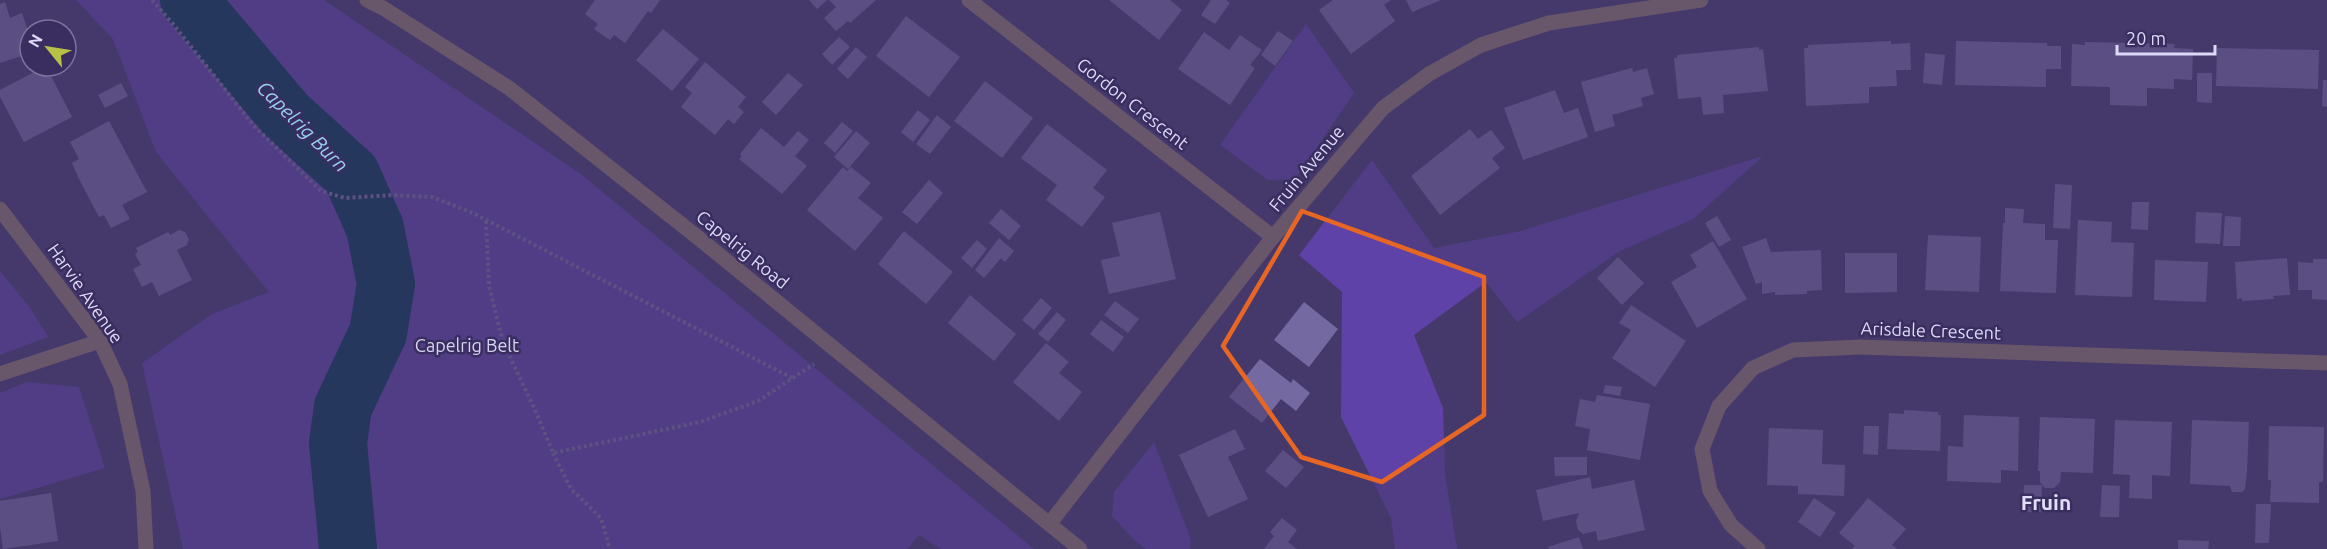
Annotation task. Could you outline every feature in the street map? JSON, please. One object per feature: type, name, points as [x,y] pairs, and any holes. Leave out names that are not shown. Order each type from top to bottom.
[{"type":"street","name":"Capelrig Road","points":[[367,0],[509,88],[1080,549]]},
{"type":"street","name":"Gordon Crescent","points":[[969,0],[1274,237]]},
{"type":"street","name":"Fruin Avenue","points":[[1050,524],[1274,237],[1383,108],[1429,74],[1481,45],[1550,23],[1701,0]]},
{"type":"street","name":"Harvie Avenue","points":[[0,208],[100,341],[120,384],[143,491],[146,549]]},
{"type":"street","points":[[0,374],[100,341]]},
{"type":"street","name":"Arisdale Crescent","points":[[1758,549],[1731,525],[1710,491],[1702,449],[1719,406],[1753,368],[1793,350],[1872,347],[2327,363]]},
{"type":"path","points":[[152,0],[254,126],[321,191],[345,198],[393,195],[432,197],[486,221],[792,378]]},
{"type":"path","points":[[486,221],[489,286],[503,342],[536,412],[552,453],[571,489],[601,518],[610,549]]},
{"type":"path","points":[[552,453],[700,422],[758,401],[810,365],[847,359]]},
{"type":"highlighted area","points":[[1302,211],[1484,277],[1484,415],[1382,482],[1301,457],[1223,346]]},
{"type":"green space","name":"Capelrig Belt","points":[[76,0],[324,0],[582,175],[1034,549],[941,549],[919,535],[907,549],[183,549],[142,363],[212,314],[269,292],[156,152],[113,39]]},
{"type":"green space","points":[[1306,24],[1354,93],[1295,179],[1268,180],[1220,145]]},
{"type":"green space","points":[[1763,156],[1693,219],[1620,251],[1517,322],[1486,282],[1414,335],[1443,408],[1445,474],[1457,549],[1395,549],[1391,518],[1341,417],[1342,292],[1299,255],[1372,160],[1434,248],[1521,231]]},
{"type":"green space","points":[[0,271],[31,309],[48,337],[0,355]]},
{"type":"green space","points":[[27,382],[79,387],[105,468],[0,499],[0,393]]},
{"type":"green space","points":[[1154,442],[1191,540],[1190,549],[1146,549],[1134,540],[1112,516],[1114,492]]},
{"type":"building","points":[[595,0],[660,0],[651,13],[648,11],[625,43],[614,35],[610,40],[594,29],[598,24],[585,14]]},
{"type":"building","points":[[809,0],[827,0],[817,9]]},
{"type":"building","points":[[829,0],[876,0],[850,23],[848,21],[836,31],[824,18],[836,7]]},
{"type":"building","points":[[1109,0],[1170,0],[1182,10],[1159,40]]},
{"type":"building","points":[[1211,0],[1226,0],[1230,3],[1215,24],[1201,15]]},
{"type":"building","points":[[1333,0],[1391,0],[1384,5],[1395,21],[1351,54],[1319,10]]},
{"type":"building","points":[[1406,0],[1441,0],[1412,12]]},
{"type":"building","points":[[5,2],[10,18],[22,13],[24,18],[18,18],[18,57],[0,63],[0,4]]},
{"type":"building","points":[[906,16],[960,57],[929,97],[876,56]]},
{"type":"building","points":[[663,29],[699,59],[672,91],[636,60]]},
{"type":"building","points":[[1278,31],[1293,41],[1275,66],[1261,55]]},
{"type":"building","points":[[1204,32],[1229,50],[1240,35],[1262,50],[1250,65],[1255,68],[1230,105],[1178,69]]},
{"type":"building","points":[[839,37],[850,47],[832,65],[822,54]]},
{"type":"building","points":[[1891,41],[1891,44],[1910,43],[1911,70],[1896,70],[1897,86],[1869,87],[1869,103],[1806,106],[1804,48],[1808,48],[1808,45]]},
{"type":"building","points":[[1956,41],[2047,43],[2047,46],[2061,46],[2061,69],[2046,69],[2046,87],[1955,85]]},
{"type":"building","points":[[2085,42],[2175,44],[2174,48],[2193,49],[2192,80],[2174,79],[2174,89],[2147,88],[2147,106],[2110,105],[2110,87],[2071,86],[2072,44],[2085,45]]},
{"type":"building","points":[[856,47],[867,57],[848,79],[837,69]]},
{"type":"building","points":[[1759,47],[1759,50],[1763,49],[1768,91],[1723,95],[1724,113],[1703,115],[1701,97],[1678,99],[1674,58],[1677,58],[1677,55]]},
{"type":"building","points":[[2217,48],[2319,50],[2318,89],[2216,86]]},
{"type":"building","points":[[1925,53],[1945,55],[1942,85],[1923,83]]},
{"type":"building","points":[[705,62],[746,97],[738,107],[744,112],[734,124],[728,119],[715,135],[681,107],[692,93],[685,87]]},
{"type":"building","points":[[1632,68],[1633,72],[1647,68],[1654,94],[1641,98],[1643,106],[1612,115],[1615,126],[1595,132],[1581,82]]},
{"type":"building","points":[[788,73],[803,85],[776,115],[762,102]]},
{"type":"building","points":[[2197,73],[2212,73],[2212,103],[2197,102]]},
{"type":"building","points":[[23,78],[52,78],[72,117],[24,142],[0,97],[0,90]]},
{"type":"building","points":[[2323,80],[2327,80],[2327,107],[2322,106]]},
{"type":"building","points":[[985,81],[1033,118],[1002,158],[954,121]]},
{"type":"building","points":[[121,83],[128,96],[105,108],[98,95]]},
{"type":"building","points":[[1555,90],[1564,113],[1578,108],[1588,137],[1523,160],[1504,108]]},
{"type":"building","points":[[918,110],[930,120],[913,142],[901,132]]},
{"type":"building","points":[[937,115],[951,127],[930,154],[916,144]]},
{"type":"building","points":[[109,121],[147,192],[122,205],[130,219],[111,228],[104,215],[99,217],[79,179],[72,163],[79,159],[70,142]]},
{"type":"building","points":[[842,122],[853,131],[835,153],[824,143]]},
{"type":"building","points":[[1047,124],[1107,170],[1093,188],[1105,197],[1082,227],[1046,200],[1057,185],[1021,158]]},
{"type":"building","points":[[761,128],[784,147],[798,131],[809,140],[795,156],[807,166],[782,194],[739,159],[742,156],[740,154]]},
{"type":"building","points":[[1470,129],[1478,139],[1491,130],[1505,148],[1492,158],[1500,168],[1440,215],[1411,176]]},
{"type":"building","points":[[856,131],[870,143],[848,169],[834,157]]},
{"type":"building","points":[[843,167],[847,171],[851,167],[871,183],[858,198],[883,218],[855,251],[807,210]]},
{"type":"building","points":[[929,180],[943,193],[917,224],[902,212]]},
{"type":"building","points":[[2055,184],[2072,185],[2070,229],[2053,228]]},
{"type":"building","points":[[2132,202],[2149,202],[2148,230],[2131,229]]},
{"type":"building","points":[[2005,208],[2024,209],[2023,223],[2045,224],[2045,240],[2058,240],[2056,293],[2000,291]]},
{"type":"building","points":[[1001,209],[1021,226],[1009,240],[989,223]]},
{"type":"building","points":[[1160,212],[1176,279],[1109,294],[1101,260],[1120,256],[1112,223]]},
{"type":"building","points":[[2196,212],[2222,213],[2220,244],[2195,243]]},
{"type":"building","points":[[1717,216],[1731,240],[1719,247],[1705,223]]},
{"type":"building","points":[[2225,216],[2241,217],[2240,246],[2223,246]]},
{"type":"building","points":[[2078,220],[2112,222],[2111,242],[2134,243],[2132,297],[2075,295]]},
{"type":"building","points":[[179,230],[185,232],[189,239],[187,245],[177,250],[192,280],[159,296],[152,282],[142,287],[133,269],[141,265],[135,254],[138,252],[136,248],[168,232],[170,235]]},
{"type":"building","points":[[904,231],[953,272],[926,304],[878,264]]},
{"type":"building","points":[[1928,235],[1981,237],[1979,292],[1925,290]]},
{"type":"building","points":[[999,238],[1014,251],[1005,262],[1001,258],[984,278],[975,270]]},
{"type":"building","points":[[1766,238],[1771,252],[1821,250],[1822,290],[1807,291],[1807,294],[1775,295],[1775,292],[1762,294],[1762,282],[1756,284],[1742,247]]},
{"type":"building","points":[[977,240],[987,249],[972,268],[961,258]]},
{"type":"building","points":[[1713,241],[1747,299],[1697,328],[1671,282],[1697,267],[1690,255]]},
{"type":"building","points":[[1845,253],[1897,253],[1897,292],[1845,293]]},
{"type":"building","points":[[1618,257],[1644,283],[1622,305],[1597,278]]},
{"type":"building","points":[[2287,258],[2290,295],[2273,296],[2274,299],[2242,301],[2242,298],[2237,299],[2235,262]]},
{"type":"building","points":[[2313,259],[2327,259],[2327,300],[2312,299],[2312,290],[2298,290],[2298,262],[2313,263]]},
{"type":"building","points":[[2155,260],[2208,262],[2206,302],[2154,300]]},
{"type":"building","points":[[970,295],[1016,334],[994,361],[948,323]]},
{"type":"building","points":[[1041,298],[1052,308],[1034,330],[1022,320]]},
{"type":"building","points":[[1115,301],[1139,319],[1128,333],[1104,315]]},
{"type":"building","points":[[1304,302],[1338,329],[1309,367],[1274,340]]},
{"type":"building","points":[[1631,305],[1686,341],[1655,387],[1612,358],[1631,330],[1619,323]]},
{"type":"building","points":[[1057,312],[1066,320],[1048,342],[1038,334]]},
{"type":"building","points":[[1101,320],[1124,337],[1113,352],[1090,334]]},
{"type":"building","points":[[1046,343],[1069,362],[1059,373],[1082,392],[1059,421],[1013,382]]},
{"type":"building","points":[[1260,359],[1291,383],[1293,379],[1310,393],[1296,411],[1281,399],[1262,423],[1229,397]]},
{"type":"building","points":[[1605,385],[1622,387],[1620,396],[1603,393]]},
{"type":"building","points":[[1597,395],[1650,404],[1640,460],[1587,450],[1590,429],[1575,426],[1580,399],[1595,402]]},
{"type":"building","points":[[1904,410],[1938,412],[1938,415],[1941,415],[1940,451],[1887,449],[1889,413],[1904,414]]},
{"type":"building","points":[[1964,415],[2019,417],[2018,471],[2001,470],[2001,483],[1947,481],[1948,446],[1963,447]]},
{"type":"building","points":[[2040,417],[2095,419],[2093,473],[2061,472],[2060,482],[2054,488],[2045,488],[2040,482],[2040,471],[2038,471]]},
{"type":"building","points":[[2115,420],[2172,422],[2170,476],[2152,475],[2152,499],[2129,498],[2130,475],[2113,474]]},
{"type":"building","points":[[2192,420],[2249,422],[2247,472],[2245,489],[2242,492],[2232,492],[2230,486],[2190,484]]},
{"type":"building","points":[[1864,426],[1879,426],[1878,455],[1863,454]]},
{"type":"building","points":[[2269,426],[2324,427],[2323,482],[2319,482],[2319,503],[2270,502]]},
{"type":"building","points":[[1769,428],[1823,430],[1822,464],[1845,465],[1844,496],[1798,494],[1798,486],[1767,485]]},
{"type":"building","points":[[1235,429],[1245,449],[1228,457],[1248,499],[1208,517],[1179,455]]},
{"type":"building","points":[[1283,450],[1304,467],[1286,488],[1265,471]]},
{"type":"building","points":[[1554,457],[1587,457],[1587,475],[1555,476]]},
{"type":"building","points":[[1590,477],[1592,489],[1634,480],[1645,530],[1598,541],[1596,531],[1583,534],[1578,530],[1576,521],[1579,513],[1543,521],[1536,490]]},
{"type":"building","points":[[2024,485],[2042,485],[2041,512],[2023,512]]},
{"type":"building","points":[[2102,485],[2120,486],[2119,517],[2100,517]]},
{"type":"building","points":[[51,493],[58,541],[3,549],[0,501]]},
{"type":"building","points":[[1814,498],[1836,513],[1820,537],[1798,522]]},
{"type":"building","points":[[1868,498],[1906,529],[1892,545],[1897,549],[1852,549],[1855,546],[1839,533]]},
{"type":"building","points":[[2256,504],[2271,504],[2269,543],[2255,543]]},
{"type":"building","points":[[1282,518],[1297,530],[1288,542],[1297,549],[1264,549],[1274,536],[1270,532]]},
{"type":"building","points":[[1579,537],[1583,549],[1549,549],[1548,547]]},
{"type":"building","points":[[2178,540],[2209,541],[2208,549],[2178,549]]},
{"type":"waterway","name":"Capelrig Burn","points":[[189,0],[286,115],[351,174],[375,228],[386,284],[378,333],[343,407],[338,443],[348,549]]},
{"type":"district","name":"Fruin","points":[[2046,502]]}]
